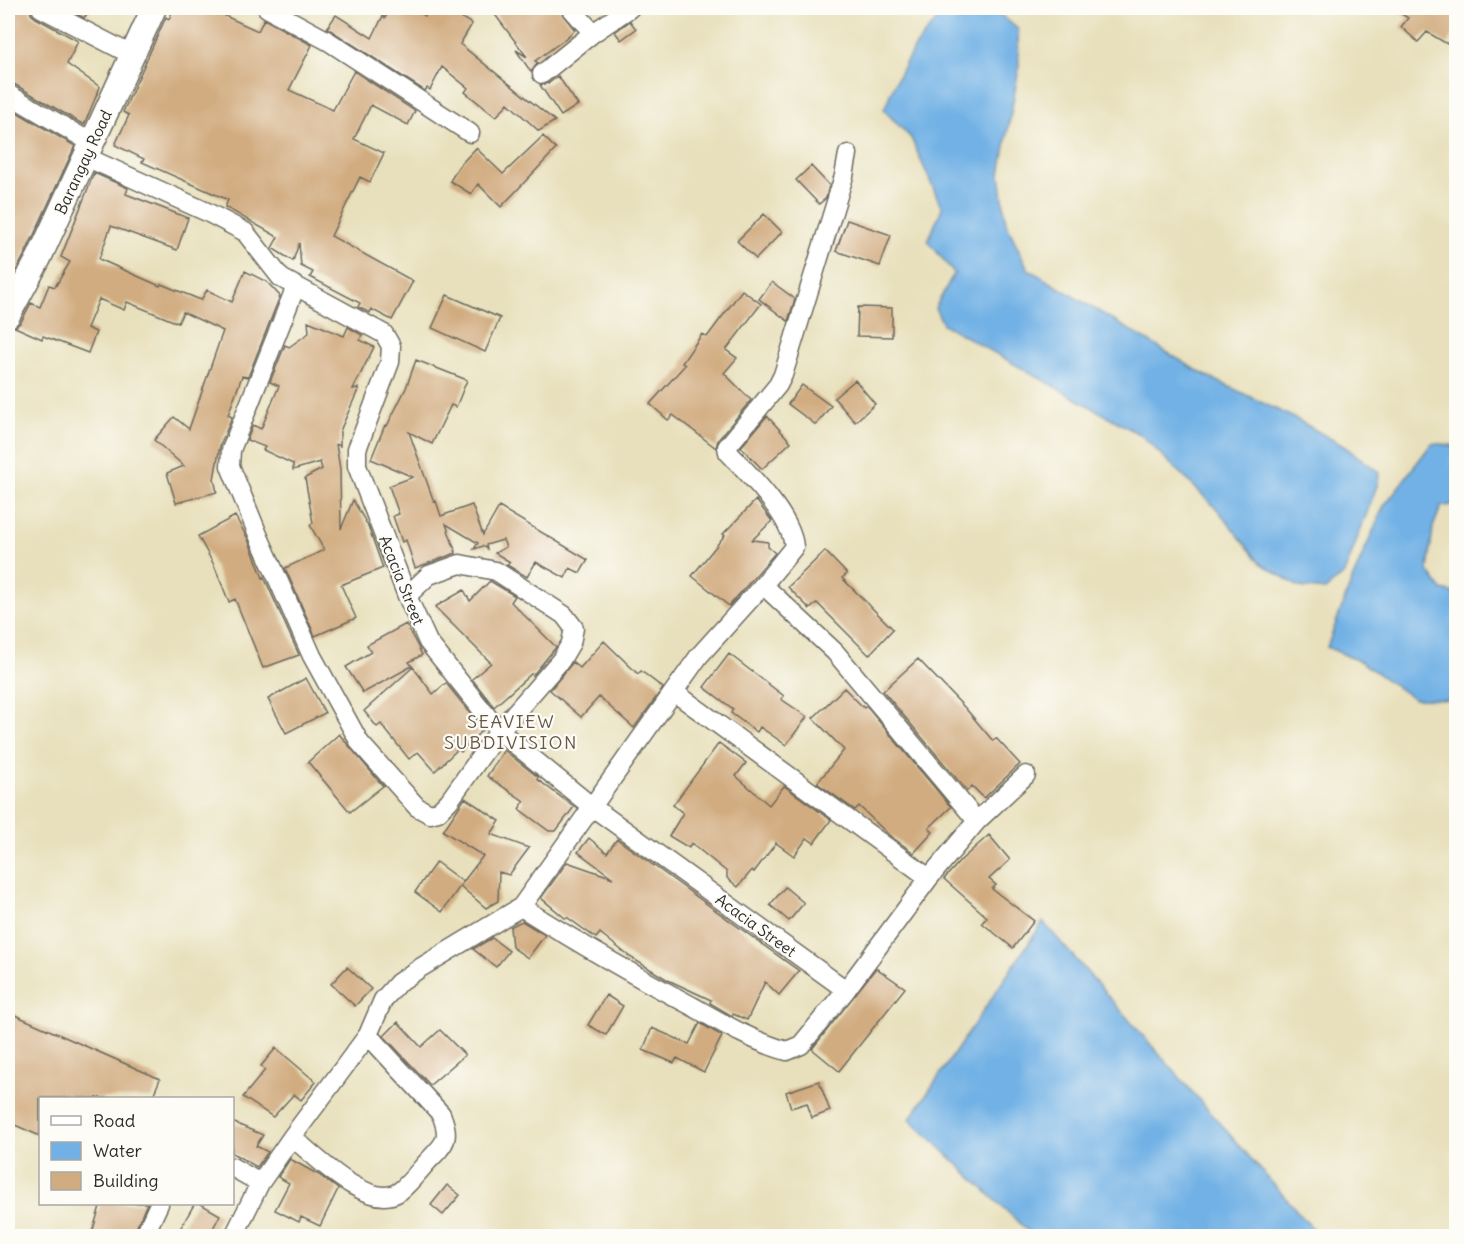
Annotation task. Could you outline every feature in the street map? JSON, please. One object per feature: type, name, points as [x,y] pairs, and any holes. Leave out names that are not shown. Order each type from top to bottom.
[{"type":"street","points":[[41,8],[132,55]]},
{"type":"street","name":"Barangay Road","points":[[8,315],[26,283],[154,8]]},
{"type":"street","points":[[267,8],[328,41],[470,133]]},
{"type":"street","points":[[571,8],[593,33]]},
{"type":"street","points":[[542,74],[593,33],[630,8]]},
{"type":"street","name":"Acacia Street","points":[[8,94],[89,150],[245,232],[281,278],[384,334],[392,346],[390,362],[357,449],[357,466],[407,596],[428,642],[500,731],[591,806],[846,990]]},
{"type":"street","points":[[234,1236],[260,1183],[368,1035],[383,1000],[398,983],[520,907],[699,656],[794,547],[793,536],[762,489],[728,452],[727,447],[778,385],[783,375],[844,176],[848,153]]},
{"type":"street","points":[[296,286],[231,450],[230,466],[307,645],[360,743],[417,807],[430,814],[438,812],[449,801],[500,731],[561,660],[571,643],[574,628],[564,615],[496,571],[460,564],[429,575],[407,596]]},
{"type":"street","points":[[763,585],[835,652],[977,821]]},
{"type":"street","points":[[674,692],[929,878]]},
{"type":"street","points":[[520,907],[618,967],[753,1038],[787,1051],[801,1045],[846,990],[929,878],[977,821],[1026,775]]},
{"type":"street","points":[[292,1137],[358,1190],[380,1197],[399,1192],[444,1144],[447,1130],[441,1113],[368,1035]]},
{"type":"street","points":[[234,1168],[260,1183]]},
{"type":"street","points":[[144,1236],[158,1205]]},
{"type":"water","points":[[949,8],[992,8],[1018,29],[1019,68],[1000,174],[1006,223],[1028,269],[1203,374],[1296,419],[1345,447],[1379,472],[1378,483],[1344,574],[1325,590],[1299,587],[1260,563],[1218,510],[1141,435],[943,324],[935,308],[954,273],[928,241],[942,208],[911,138],[884,110],[910,55],[927,31]]},
{"type":"water","points":[[1432,443],[1456,446],[1456,504],[1441,507],[1433,527],[1428,571],[1442,590],[1456,593],[1456,700],[1414,699],[1361,662],[1327,647],[1352,580],[1384,506]]},
{"type":"water","points":[[1043,922],[1319,1236],[1033,1236],[910,1119]]},
{"type":"building","points":[[8,8],[30,8],[31,14],[36,18],[78,41],[67,64],[100,87],[84,125],[14,84],[8,83]]},
{"type":"building","points":[[65,8],[91,8],[84,18]]},
{"type":"building","points":[[174,8],[229,8],[225,16],[258,31],[264,19],[312,45],[289,90],[333,110],[354,71],[415,111],[408,125],[371,105],[354,139],[384,153],[370,182],[360,177],[331,236],[413,281],[392,320],[371,309],[370,313],[358,307],[360,303],[310,277],[313,272],[301,266],[299,243],[293,261],[272,248],[278,237],[225,207],[228,200],[142,162],[144,159],[115,145],[129,115],[123,112],[166,17],[169,19]]},
{"type":"building","points":[[391,8],[413,8],[425,16],[430,8],[446,8],[472,24],[460,44],[555,121],[539,131],[508,103],[496,117],[465,92],[468,88],[442,67],[430,90],[427,88],[425,91],[327,28],[336,15],[372,38],[383,16],[385,18]]},
{"type":"building","points":[[490,8],[559,8],[575,30],[535,61],[538,63],[531,72],[516,50],[527,57]]},
{"type":"building","points":[[1392,8],[1440,8],[1456,18],[1456,28],[1447,44],[1427,32],[1418,42],[1401,27],[1408,18]]},
{"type":"building","points":[[630,21],[636,29],[621,40],[615,32]]},
{"type":"building","points":[[558,76],[578,105],[561,116],[540,85],[549,83]]},
{"type":"building","points":[[8,107],[75,146],[8,286]]},
{"type":"building","points":[[543,136],[556,149],[501,207],[478,184],[471,194],[450,181],[459,166],[476,148],[503,174]]},
{"type":"building","points":[[811,166],[829,185],[826,198],[819,204],[796,180]]},
{"type":"building","points":[[94,173],[128,188],[126,194],[188,218],[177,250],[111,226],[99,259],[160,286],[161,284],[201,300],[207,290],[232,302],[245,271],[267,282],[280,296],[248,377],[242,376],[228,415],[232,417],[220,446],[214,479],[217,492],[176,503],[167,473],[184,466],[154,440],[174,417],[189,429],[223,331],[183,312],[178,323],[127,302],[124,310],[99,299],[87,328],[96,332],[88,353],[43,336],[42,339],[15,327],[21,322],[31,303],[40,307],[49,285],[55,287],[70,262],[61,257]]},
{"type":"building","points":[[764,214],[782,232],[756,259],[737,241]]},
{"type":"building","points":[[847,220],[891,235],[880,266],[836,251]]},
{"type":"building","points":[[772,282],[795,299],[788,321],[759,299]]},
{"type":"building","points":[[742,290],[761,304],[726,350],[737,358],[724,373],[751,400],[718,440],[716,448],[673,415],[668,420],[650,404],[685,365],[682,363],[702,334],[707,337]]},
{"type":"building","points":[[447,295],[500,318],[485,352],[432,328]]},
{"type":"building","points":[[858,307],[892,308],[892,337],[857,336]]},
{"type":"building","points":[[308,321],[344,336],[348,327],[362,335],[360,340],[374,347],[353,389],[359,388],[340,431],[340,446],[336,444],[340,469],[341,529],[353,500],[368,526],[383,568],[341,585],[356,618],[315,636],[285,568],[324,550],[310,525],[313,523],[305,478],[322,469],[320,462],[293,470],[293,464],[263,450],[265,447],[247,440],[253,425],[261,429],[279,386],[270,382],[285,345],[289,347],[309,333]]},
{"type":"building","points":[[416,360],[467,380],[456,407],[451,405],[432,444],[409,432],[441,516],[472,505],[483,535],[499,507],[588,560],[580,573],[570,568],[565,578],[536,562],[527,577],[507,565],[510,562],[495,553],[506,547],[503,540],[486,545],[487,549],[483,546],[474,549],[478,543],[446,524],[456,553],[415,568],[406,540],[402,542],[393,516],[399,514],[389,486],[413,477],[371,459],[385,425],[387,426],[406,388]]},
{"type":"building","points":[[855,380],[875,404],[855,422],[834,398]]},
{"type":"building","points":[[802,385],[831,406],[816,425],[788,404]]},
{"type":"building","points":[[767,416],[791,442],[762,469],[741,447]]},
{"type":"building","points":[[756,500],[772,521],[752,540],[768,542],[768,547],[775,553],[729,606],[692,576],[725,535],[723,534]]},
{"type":"building","points":[[235,516],[248,539],[263,578],[299,655],[263,668],[235,599],[229,602],[214,565],[198,536]]},
{"type":"building","points":[[825,551],[847,574],[842,578],[893,629],[869,655],[817,603],[810,609],[788,587]]},
{"type":"building","points":[[490,581],[515,596],[511,602],[556,647],[533,675],[531,674],[494,707],[472,679],[491,663],[435,607],[464,590],[470,601]]},
{"type":"building","points":[[406,624],[422,655],[409,662],[412,666],[363,693],[346,667],[371,652],[367,645]]},
{"type":"building","points":[[604,641],[638,674],[641,671],[663,688],[634,728],[599,697],[581,717],[550,690],[573,662],[580,668]]},
{"type":"building","points":[[729,654],[784,696],[781,699],[807,717],[786,745],[760,727],[757,732],[731,713],[733,709],[704,687]]},
{"type":"building","points":[[918,659],[993,741],[996,738],[1020,764],[984,798],[972,786],[967,791],[883,691]]},
{"type":"building","points":[[413,667],[433,694],[446,683],[483,729],[461,752],[458,749],[435,771],[418,752],[409,759],[381,724],[377,727],[364,711]]},
{"type":"building","points":[[306,678],[325,713],[286,733],[268,699]]},
{"type":"building","points":[[844,688],[864,708],[866,706],[951,807],[929,828],[933,832],[914,853],[889,835],[859,806],[855,810],[817,783],[844,750],[813,718]]},
{"type":"building","points":[[339,734],[383,786],[350,812],[308,762]]},
{"type":"building","points":[[719,743],[746,763],[736,776],[769,805],[784,786],[831,820],[814,843],[807,838],[794,856],[776,843],[754,872],[752,870],[738,887],[727,878],[727,872],[691,843],[689,848],[669,836],[683,813],[673,805]]},
{"type":"building","points":[[504,750],[574,807],[556,831],[549,831],[519,809],[524,801],[487,776]]},
{"type":"building","points":[[465,798],[500,821],[491,834],[529,848],[509,875],[499,872],[498,901],[486,908],[460,886],[483,856],[443,831]]},
{"type":"building","points":[[989,835],[1010,860],[989,879],[996,885],[992,889],[1034,921],[1013,948],[982,923],[987,917],[944,879]]},
{"type":"building","points":[[589,838],[607,853],[617,839],[799,971],[779,995],[765,982],[747,1020],[733,1014],[732,1016],[710,1003],[711,1000],[668,980],[630,957],[600,933],[596,938],[565,918],[541,898],[567,862],[613,878],[578,852]]},
{"type":"building","points":[[436,862],[463,882],[442,912],[415,892]]},
{"type":"building","points":[[785,887],[804,903],[789,921],[770,905]]},
{"type":"building","points":[[522,921],[545,935],[528,958],[512,947],[510,927]]},
{"type":"building","points":[[492,938],[509,951],[496,967],[473,949]]},
{"type":"building","points":[[347,967],[371,989],[355,1006],[331,984]]},
{"type":"building","points":[[876,968],[905,988],[839,1071],[812,1049]]},
{"type":"building","points":[[606,995],[623,1006],[606,1035],[588,1025]]},
{"type":"building","points":[[8,1012],[160,1079],[152,1097],[39,1097],[39,1136],[8,1122]]},
{"type":"building","points":[[398,1022],[421,1047],[440,1030],[465,1055],[430,1085],[384,1036]]},
{"type":"building","points":[[700,1023],[722,1036],[704,1072],[677,1058],[674,1063],[643,1050],[652,1028],[689,1044]]},
{"type":"building","points":[[276,1048],[316,1082],[301,1100],[294,1094],[273,1117],[243,1097],[265,1070],[261,1066]]},
{"type":"building","points":[[819,1081],[830,1111],[812,1118],[807,1103],[791,1108],[786,1092]]},
{"type":"building","points":[[234,1123],[263,1135],[256,1146],[268,1152],[257,1167],[234,1154]]},
{"type":"building","points":[[290,1159],[319,1175],[338,1189],[320,1226],[301,1217],[299,1222],[275,1210],[289,1183],[278,1177]]},
{"type":"building","points":[[447,1185],[460,1195],[443,1215],[431,1205]]},
{"type":"building","points":[[100,1205],[146,1205],[133,1236],[91,1236]]},
{"type":"building","points":[[194,1205],[202,1205],[220,1215],[209,1236],[193,1236],[180,1229]]},
{"type":"district","name":"SEAVIEW SUBDIVISION","points":[[511,731]]}]
